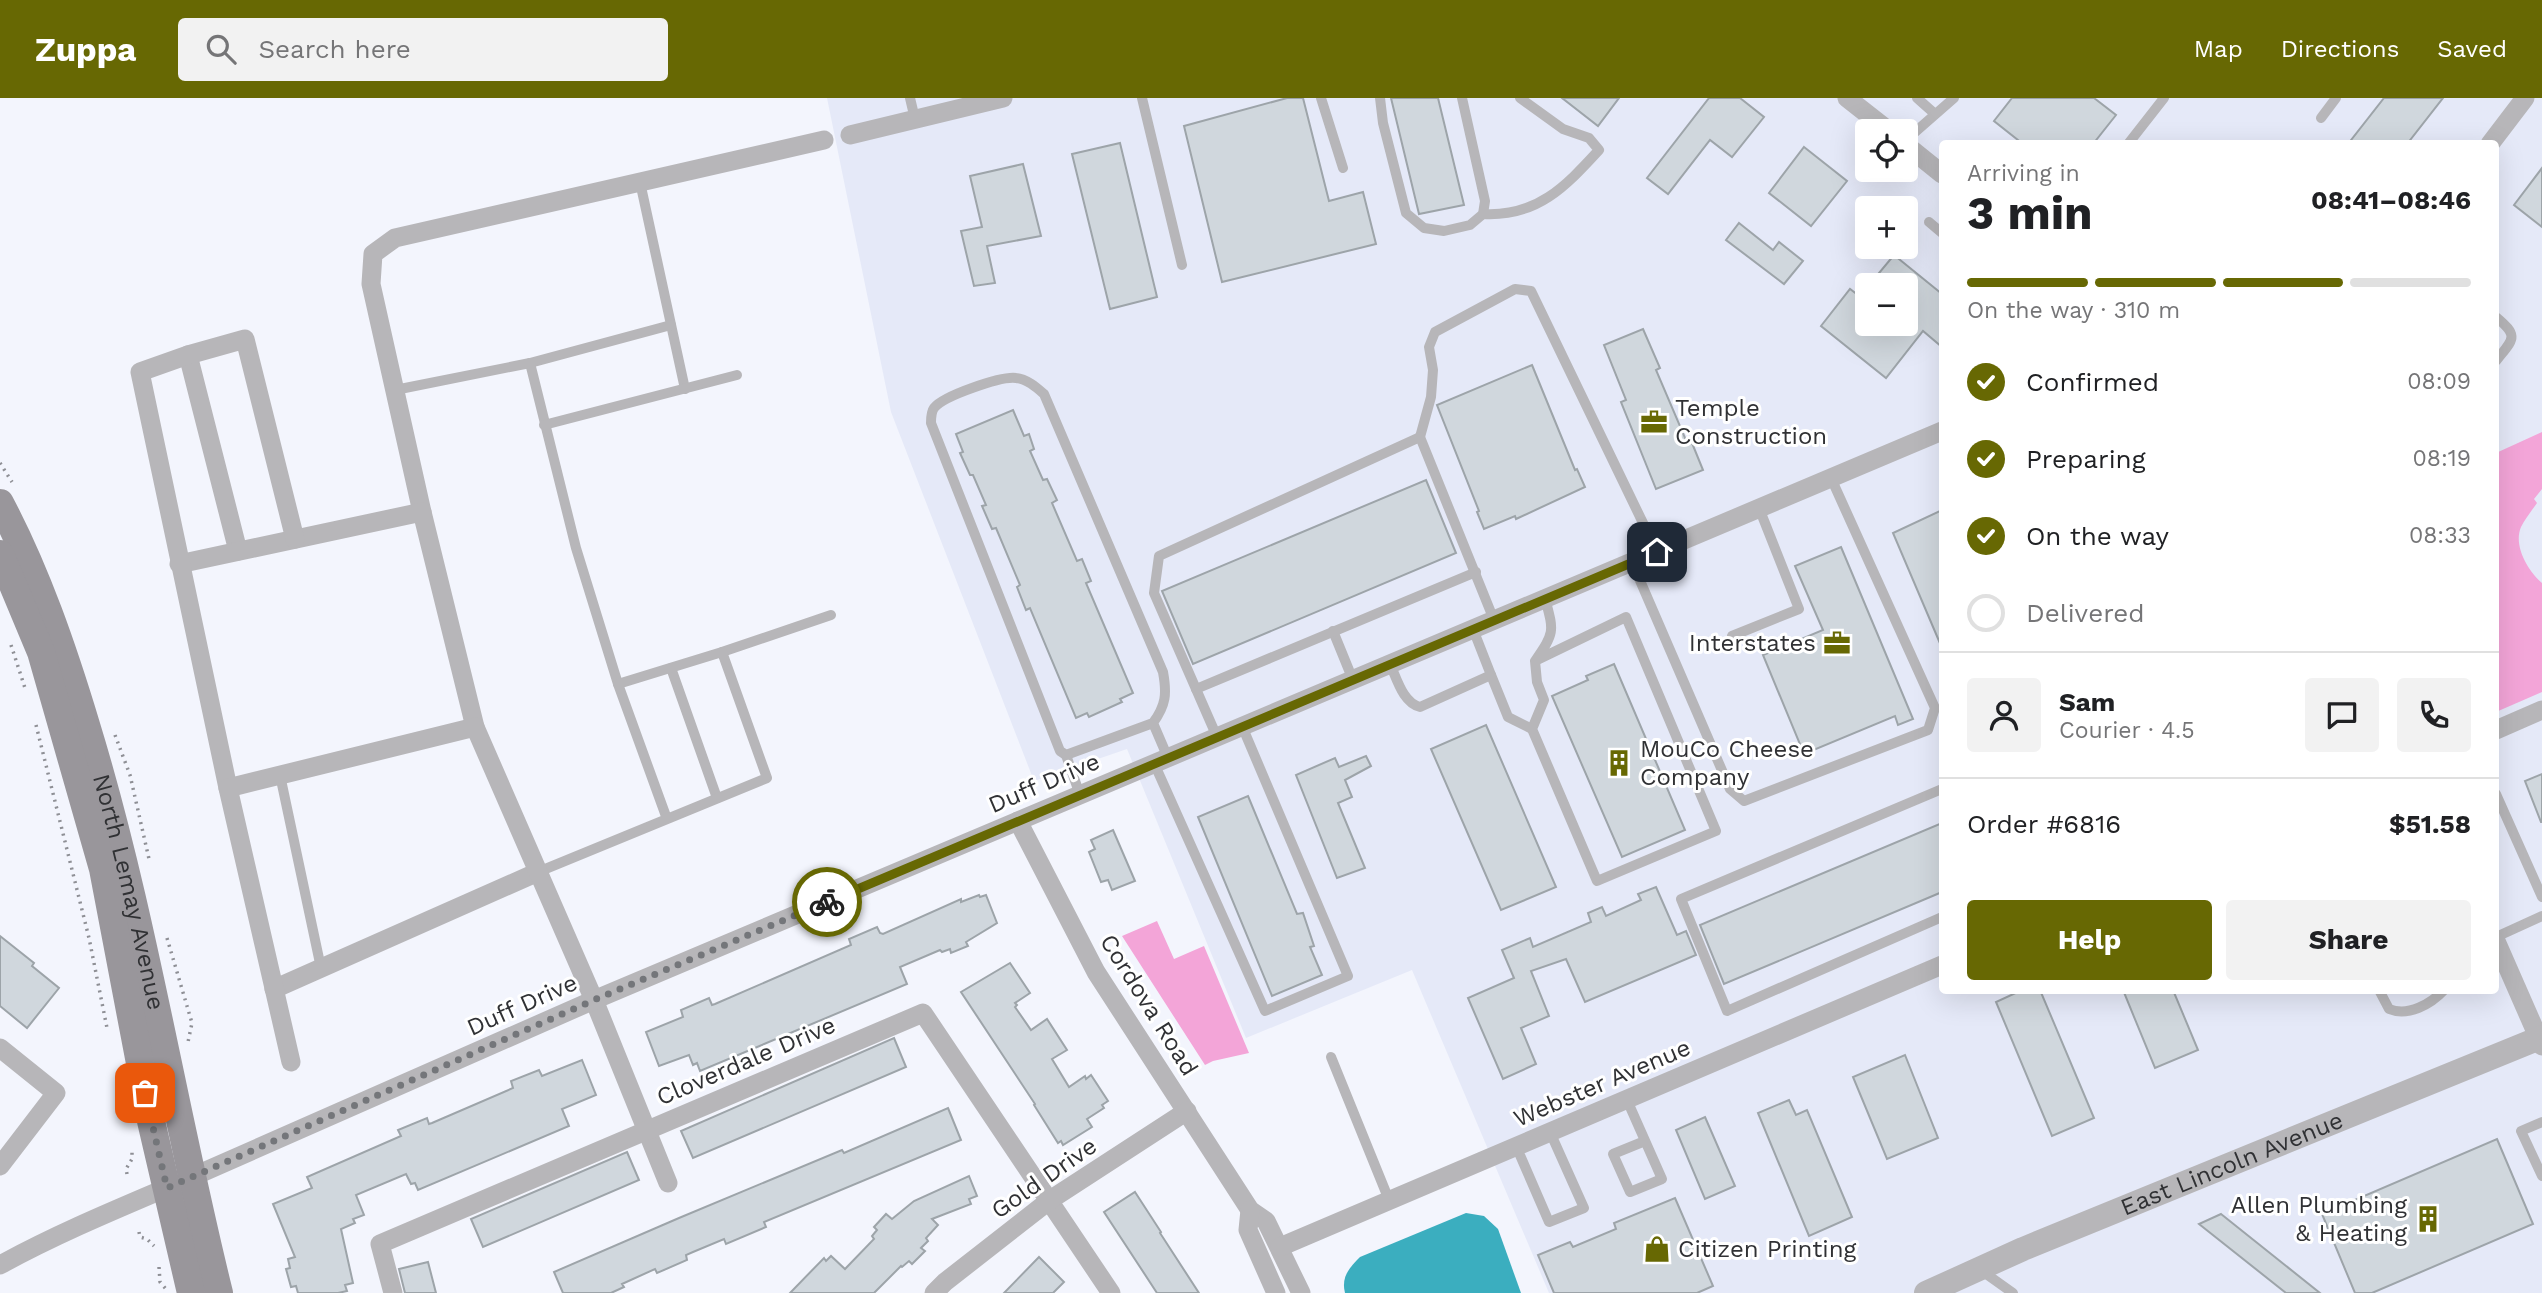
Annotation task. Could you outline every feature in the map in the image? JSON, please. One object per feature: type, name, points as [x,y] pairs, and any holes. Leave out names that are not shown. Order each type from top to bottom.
[{"type":"main road","name":"North Lemay Avenue","points":[[0,503],[41,594],[71,674],[125,869],[180,1182],[191,1293]]},
{"type":"main road","name":"North Lemay Avenue","points":[[0,554],[41,652],[103,869],[134,1039],[219,1293]]},
{"type":"street","points":[[850,135],[915,119],[951,104],[1003,98]]},
{"type":"street","points":[[1847,98],[1874,119]]},
{"type":"street","points":[[2493,140],[2525,98]]},
{"type":"street","points":[[668,1183],[594,1000],[475,727],[422,512],[371,284],[373,254],[395,238],[824,140]]},
{"type":"street","points":[[1918,153],[1939,171]]},
{"type":"street","points":[[291,1062],[228,788],[140,372],[245,339],[295,539]]},
{"type":"street","points":[[188,355],[237,551]]},
{"type":"street","name":"Duff Drive","points":[[0,1265],[133,1200],[180,1182],[594,1000],[1939,432]]},
{"type":"street","points":[[180,564],[422,512]]},
{"type":"street","points":[[2499,729],[2542,710]]},
{"type":"street","points":[[228,788],[475,727]]},
{"type":"street","name":"Cordova Road","points":[[1018,821],[1097,972],[1250,1210],[1266,1221],[1301,1293]]},
{"type":"street","points":[[274,989],[538,872]]},
{"type":"street","points":[[2499,946],[2541,1041]]},
{"type":"street","name":"Webster Avenue","points":[[1280,1247],[1939,966]]},
{"type":"street","name":"Cloverdale Drive","points":[[393,1293],[380,1244],[923,1013],[1050,1200]]},
{"type":"street","name":"East Lincoln Avenue","points":[[1926,1293],[1979,1269],[2541,1041]]},
{"type":"street","points":[[0,1048],[56,1093],[0,1166]]},
{"type":"street","name":"Gold Drive","points":[[934,1293],[944,1282],[1050,1200],[1187,1111]]},
{"type":"street","points":[[1050,1200],[1111,1293]]},
{"type":"street","name":"Cordova Road","points":[[1250,1210],[1248,1230],[1276,1293]]},
{"type":"lane","points":[[910,98],[915,119]]},
{"type":"lane","points":[[1142,98],[1182,265]]},
{"type":"lane","points":[[1321,98],[1343,169]]},
{"type":"lane","points":[[1380,98],[1382,123],[1406,213],[1424,228],[1444,231],[1470,225],[1483,214],[1485,201],[1462,98]]},
{"type":"lane","points":[[1483,214],[1502,215],[1525,210],[1553,195],[1599,150],[1589,138],[1563,129],[1520,98]]},
{"type":"lane","points":[[1917,98],[1936,114]]},
{"type":"lane","points":[[1918,131],[1954,98]]},
{"type":"lane","points":[[2131,140],[2164,98]]},
{"type":"lane","points":[[2321,118],[2336,98]]},
{"type":"lane","points":[[640,182],[685,389]]},
{"type":"lane","points":[[1929,222],[1939,230]]},
{"type":"lane","points":[[1494,620],[1419,437],[1431,397],[1433,370],[1429,347],[1435,332],[1515,289],[1531,292],[1657,552]]},
{"type":"lane","points":[[2499,320],[2513,335],[2499,357]]},
{"type":"lane","points":[[395,390],[530,363],[671,325]]},
{"type":"lane","points":[[530,363],[576,548],[618,684],[667,819]]},
{"type":"lane","points":[[544,425],[737,375]]},
{"type":"lane","points":[[1066,755],[1153,723],[1163,708],[1167,691],[1163,673],[1044,394],[1032,384],[1016,378],[1002,379],[942,400],[932,410],[931,423],[1060,751],[1066,755],[1080,795]]},
{"type":"lane","points":[[1217,737],[1154,593],[1159,556],[1419,437]]},
{"type":"lane","points":[[1632,562],[1730,789],[1744,801],[1927,730],[1935,708],[1831,478]]},
{"type":"lane","points":[[1732,636],[1799,609],[1759,508]]},
{"type":"lane","points":[[1196,689],[1476,572]]},
{"type":"lane","points":[[1532,729],[1544,700],[1537,682],[1535,661],[1547,643],[1553,627],[1545,598]]},
{"type":"lane","points":[[618,684],[831,615]]},
{"type":"lane","points":[[1473,629],[1508,717],[1532,729],[1597,881],[1716,831],[1626,617],[1535,661]]},
{"type":"lane","points":[[1333,631],[1353,680]]},
{"type":"lane","points":[[538,872],[767,778],[722,652]]},
{"type":"lane","points":[[1390,664],[1406,698],[1413,706],[1420,707],[1491,675]]},
{"type":"lane","points":[[671,668],[717,798]]},
{"type":"lane","points":[[1153,723],[1161,760],[1265,1011],[1348,976],[1242,726]]},
{"type":"lane","points":[[280,775],[321,968]]},
{"type":"lane","points":[[1939,790],[1681,899],[1727,1011],[1939,918]]},
{"type":"lane","points":[[2499,810],[2542,897]]},
{"type":"lane","points":[[2499,938],[2542,916]]},
{"type":"lane","points":[[2381,994],[2389,1009],[2405,1012],[2424,1006],[2439,994]]},
{"type":"lane","points":[[1331,1057],[1389,1200]]},
{"type":"lane","points":[[1627,1100],[1662,1179],[1630,1192],[1613,1154],[1645,1141]]},
{"type":"lane","points":[[2542,1122],[2521,1131],[2542,1176]]},
{"type":"lane","points":[[1516,1146],[1549,1222],[1584,1208],[1550,1132]]},
{"type":"lane","points":[[1979,1269],[2012,1293]]},
{"type":"path","points":[[8,636],[25,688]]},
{"type":"path","points":[[32,713],[89,938],[108,1030]]},
{"type":"path","points":[[127,1172],[132,1160],[132,1148]]},
{"type":"path","points":[[139,1235],[153,1244],[157,1254]]},
{"type":"path","points":[[159,1261],[160,1282]]},
{"type":"shaded area","points":[[827,98],[2542,98],[2542,1293],[1549,1293],[1412,970],[1246,1038],[1127,749],[1034,781],[891,412]]},
{"type":"shaded area","points":[[2542,432],[2542,489],[2534,499],[2537,503],[2521,527],[2519,542],[2523,558],[2542,583],[2542,692],[2499,711],[2499,452]]},
{"type":"shaded area","points":[[1157,921],[1174,959],[1204,946],[1249,1053],[1205,1065],[1122,936]]},
{"type":"water","points":[[1466,1213],[1484,1216],[1498,1229],[1521,1293],[1345,1293],[1347,1273],[1360,1257]]},
{"type":"building","points":[[1287,98],[1303,98],[1329,201],[1363,192],[1376,244],[1222,282],[1184,126]]},
{"type":"building","points":[[1391,98],[1438,98],[1464,205],[1419,214]]},
{"type":"building","points":[[1562,98],[1619,98],[1598,126]]},
{"type":"building","points":[[1709,98],[1740,98],[1764,117],[1732,157],[1710,140],[1668,194],[1647,178]]},
{"type":"building","points":[[2012,98],[2094,98],[2116,115],[2096,140],[2018,140],[1994,121]]},
{"type":"building","points":[[2384,98],[2443,98],[2410,140],[2351,140]]},
{"type":"building","points":[[1120,143],[1157,297],[1110,309],[1072,154]]},
{"type":"building","points":[[1804,147],[1847,181],[1811,226],[1769,193]]},
{"type":"building","points":[[1023,164],[1041,236],[987,246],[995,283],[974,286],[961,231],[982,227],[970,176]]},
{"type":"building","points":[[2542,168],[2542,227],[2514,205]]},
{"type":"building","points":[[1739,223],[1773,250],[1779,242],[1803,261],[1784,284],[1726,240]]},
{"type":"building","points":[[1891,259],[1899,259],[1916,273],[1879,273]]},
{"type":"building","points":[[1918,274],[1939,292],[1939,344],[1923,331],[1886,378],[1821,326],[1850,289],[1855,293],[1855,336],[1918,336]]},
{"type":"building","name":"Temple Construction","points":[[1643,329],[1660,368],[1656,370],[1688,445],[1692,443],[1703,470],[1656,489],[1621,402],[1626,400],[1604,345]]},
{"type":"building","points":[[1532,365],[1575,470],[1577,469],[1585,487],[1516,519],[1515,516],[1484,529],[1437,405]]},
{"type":"building","points":[[1013,410],[1024,436],[1029,434],[1034,449],[1030,451],[1043,480],[1047,479],[1057,500],[1052,503],[1077,561],[1082,559],[1091,581],[1086,583],[1133,693],[1120,699],[1122,702],[1089,717],[1087,713],[1076,718],[1030,608],[1026,610],[1017,587],[1020,585],[996,528],[992,529],[982,506],[986,505],[973,475],[970,475],[960,453],[963,452],[956,434]]},
{"type":"building","points":[[1426,480],[1456,553],[1193,664],[1162,591]]},
{"type":"building","points":[[1939,511],[1939,641],[1893,533]]},
{"type":"building","name":"Interstates","points":[[1841,547],[1913,719],[1898,725],[1895,716],[1804,754],[1763,655],[1823,630],[1795,566]]},
{"type":"building","name":"MouCo Cheese Company","points":[[1614,664],[1685,830],[1622,857],[1552,696],[1588,680],[1586,676]]},
{"type":"building","points":[[1486,725],[1556,887],[1501,910],[1431,749]]},
{"type":"building","points":[[1366,756],[1371,766],[1345,780],[1352,797],[1338,803],[1365,868],[1337,878],[1296,775],[1335,758],[1339,767]]},
{"type":"building","points":[[2542,774],[2542,822],[2541,822],[2525,781]]},
{"type":"building","points":[[1248,796],[1297,914],[1303,913],[1314,946],[1310,947],[1322,975],[1272,996],[1198,817]]},
{"type":"building","points":[[1939,824],[1939,893],[1724,984],[1700,925]]},
{"type":"building","points":[[1113,830],[1135,881],[1112,890],[1108,880],[1101,882],[1089,852],[1095,849],[1091,840]]},
{"type":"building","points":[[1656,887],[1677,935],[1686,931],[1696,955],[1585,1002],[1566,959],[1531,971],[1549,1016],[1521,1028],[1536,1064],[1503,1079],[1468,998],[1514,978],[1502,950],[1530,938],[1533,947],[1591,922],[1588,913],[1602,907],[1606,916],[1641,900],[1638,894]]},
{"type":"building","points":[[986,895],[997,923],[966,942],[968,946],[951,953],[950,949],[942,952],[940,950],[900,967],[907,984],[700,1071],[697,1063],[693,1065],[689,1055],[659,1066],[646,1032],[683,1017],[681,1010],[709,998],[712,1005],[715,1004],[851,945],[849,939],[877,927],[883,934],[961,899],[961,902]]},
{"type":"building","points":[[0,936],[34,963],[32,966],[59,988],[27,1028],[0,1006]]},
{"type":"building","points":[[1010,963],[1030,993],[1015,1003],[1015,1007],[1031,1030],[1047,1019],[1067,1050],[1052,1059],[1069,1087],[1091,1075],[1108,1101],[1102,1105],[1104,1108],[1087,1119],[1092,1127],[1063,1145],[1061,1141],[1058,1143],[961,992]]},
{"type":"building","points":[[2013,994],[2042,994],[2094,1118],[2052,1136],[1996,1002]]},
{"type":"building","points":[[2125,994],[2175,994],[2198,1050],[2155,1068]]},
{"type":"building","points":[[894,1038],[906,1067],[693,1158],[681,1131]]},
{"type":"building","points":[[1905,1055],[1938,1138],[1887,1159],[1853,1077]]},
{"type":"building","points":[[582,1060],[596,1095],[562,1109],[569,1126],[418,1190],[406,1174],[356,1195],[364,1215],[353,1219],[355,1223],[341,1229],[353,1283],[345,1285],[347,1291],[338,1293],[298,1293],[296,1286],[291,1287],[286,1269],[290,1268],[288,1259],[295,1257],[273,1204],[312,1188],[307,1177],[401,1136],[398,1130],[427,1118],[429,1124],[432,1123],[513,1088],[511,1081],[539,1070],[542,1076]]},
{"type":"building","points":[[1789,1100],[1796,1115],[1807,1110],[1852,1217],[1809,1236],[1758,1113]]},
{"type":"building","points":[[948,1108],[961,1140],[764,1222],[766,1227],[726,1244],[724,1239],[686,1255],[687,1260],[657,1273],[655,1269],[622,1284],[624,1287],[611,1293],[563,1293],[554,1272]]},
{"type":"building","points":[[1705,1117],[1735,1186],[1705,1199],[1676,1130]]},
{"type":"building","name":"Allen Plumbing & Heating","points":[[2497,1139],[2533,1224],[2372,1293],[2355,1293],[2322,1214]]},
{"type":"building","points":[[627,1152],[639,1180],[483,1247],[471,1219]]},
{"type":"building","points":[[969,1176],[977,1196],[969,1199],[971,1204],[932,1219],[938,1225],[921,1248],[925,1251],[912,1264],[909,1261],[901,1266],[874,1293],[790,1293],[824,1258],[826,1261],[831,1256],[845,1269],[874,1239],[872,1236],[877,1230],[874,1227],[886,1214],[892,1219],[914,1201]]},
{"type":"building","points":[[1135,1192],[1199,1293],[1157,1293],[1104,1212]]},
{"type":"building","points":[[1675,1198],[1713,1286],[1697,1293],[1554,1293],[1538,1255],[1570,1242],[1573,1247],[1616,1229],[1614,1223]]},
{"type":"building","points":[[2221,1214],[2320,1293],[2286,1293],[2199,1224]]},
{"type":"building","points":[[1039,1257],[1064,1282],[1053,1293],[1004,1293]]},
{"type":"building","points":[[428,1262],[436,1293],[405,1293],[399,1269]]},
{"type":"way so far","points":[[145,1093],[167,1188],[594,1000],[827,902]]},
{"type":"place","name":"Temple Construction","points":[[1654,422]]},
{"type":"place","name":"Interstates","points":[[1837,643]]},
{"type":"place","name":"MouCo Cheese Company","points":[[1619,763]]},
{"type":"place","name":"Allen Plumbing & Heating","points":[[2428,1219]]},
{"type":"place","name":"Citizen Printing","points":[[1657,1249]]},
{"type":"route","points":[[827,902],[1657,552]]}]
